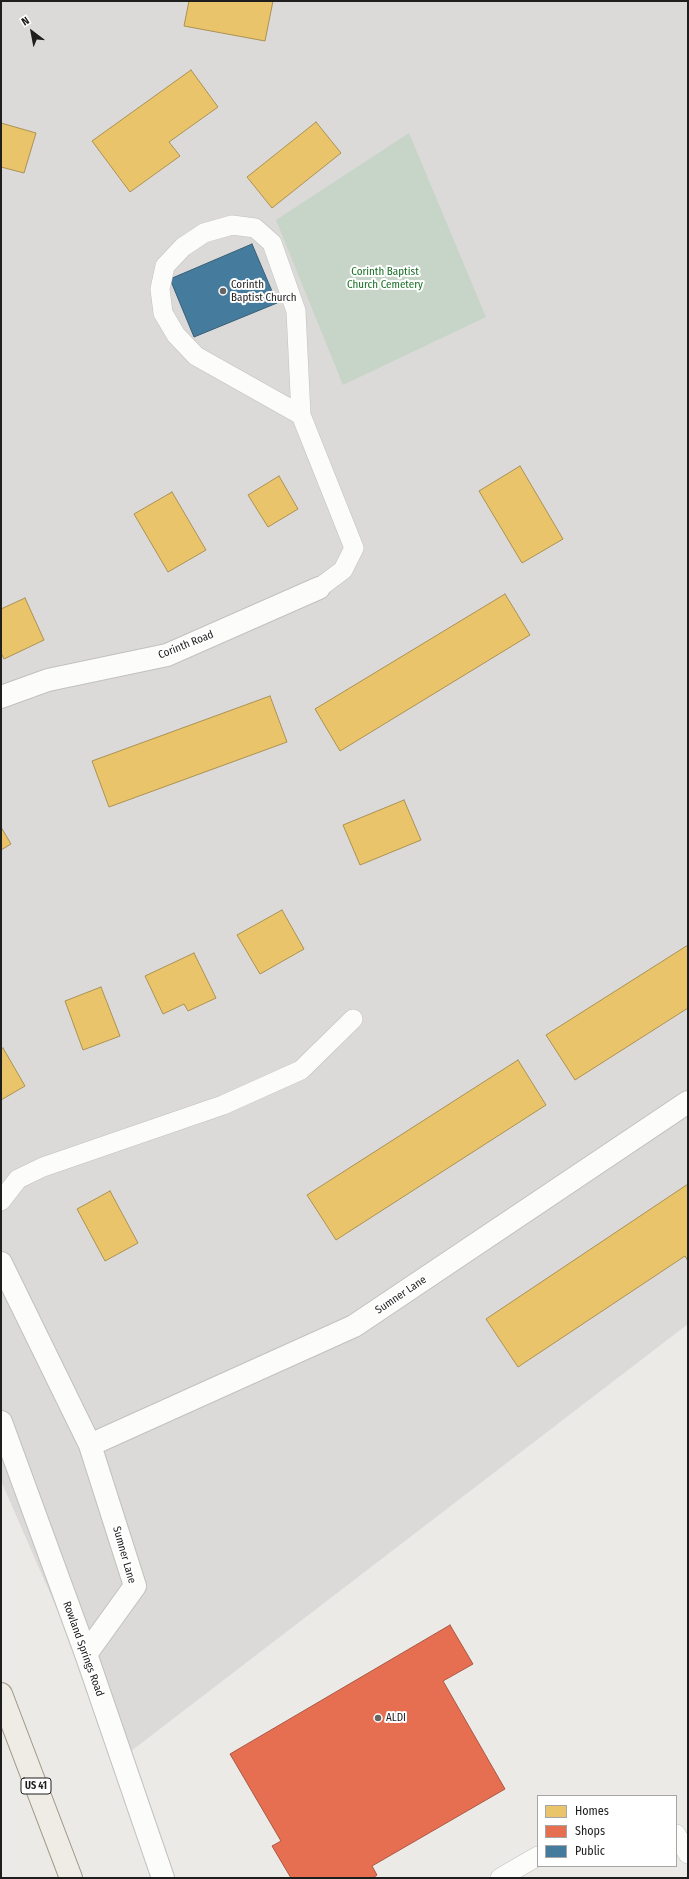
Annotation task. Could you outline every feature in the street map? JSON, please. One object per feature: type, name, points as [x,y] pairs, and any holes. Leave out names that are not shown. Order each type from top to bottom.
[{"type":"main road","name":"US 41","points":[[1,1694],[71,1878]]},
{"type":"street","name":"Corinth Road","points":[[1,697],[48,680],[167,655],[319,588]]},
{"type":"street","name":"Sumner Lane","points":[[90,1444],[354,1326],[688,1102]]},
{"type":"street","name":"Sumner Lane","points":[[1,1263],[90,1444],[135,1586],[86,1654]]},
{"type":"street","name":"Rowland Springs Road","points":[[1,1422],[86,1654],[163,1878]]},
{"type":"lane","points":[[302,415],[196,356],[176,336],[163,313],[160,289],[165,266],[183,246],[204,233],[232,225],[255,228],[272,243],[296,311],[302,415],[354,548],[343,570],[319,588]]},
{"type":"lane","points":[[1,1201],[18,1179],[43,1167],[223,1105],[301,1070],[353,1019]]},
{"type":"lane","points":[[677,1836],[688,1854]]},
{"type":"lane","points":[[500,1878],[537,1857]]},
{"type":"shaded area","points":[[1,1],[688,1],[688,1324],[122,1758],[1,1481]]},
{"type":"green space","name":"Corinth Baptist Church Cemetery","points":[[409,133],[486,317],[343,385],[276,220]]},
{"type":"building: Homes","points":[[189,1],[273,1],[265,41],[184,26]]},
{"type":"building: Homes","points":[[191,70],[218,107],[169,142],[180,156],[130,192],[92,141]]},
{"type":"building: Homes","points":[[316,122],[341,153],[272,208],[247,177]]},
{"type":"building: Homes","points":[[1,123],[36,133],[24,173],[1,167]]},
{"type":"building: Homes","points":[[520,466],[563,539],[522,563],[479,491]]},
{"type":"building: Homes","points":[[279,476],[298,509],[268,527],[248,495]]},
{"type":"building: Homes","points":[[172,492],[206,550],[168,572],[134,514]]},
{"type":"building: Homes","points":[[505,594],[530,635],[340,751],[315,709]]},
{"type":"building: Homes","points":[[25,598],[44,640],[4,659],[1,653],[1,609]]},
{"type":"building: Homes","points":[[270,696],[287,742],[109,807],[92,761]]},
{"type":"building: Homes","points":[[404,800],[421,840],[360,865],[343,825]]},
{"type":"building: Homes","points":[[1,827],[11,844],[1,850]]},
{"type":"building: Homes","points":[[282,910],[304,949],[260,974],[237,935]]},
{"type":"building: Homes","points":[[688,945],[688,1008],[575,1080],[546,1035]]},
{"type":"building: Homes","points":[[194,953],[216,998],[188,1011],[184,1004],[163,1014],[145,976]]},
{"type":"building: Homes","points":[[101,987],[120,1036],[83,1050],[65,1001]]},
{"type":"building: Homes","points":[[3,1048],[25,1086],[1,1100],[1,1049]]},
{"type":"building: Homes","points":[[518,1060],[546,1105],[336,1240],[307,1195]]},
{"type":"building: Homes","points":[[688,1184],[688,1261],[685,1256],[518,1367],[486,1319]]},
{"type":"building: Homes","points":[[110,1191],[138,1243],[105,1261],[77,1209]]},
{"type":"building: Shops","name":"ALDI","points":[[450,1625],[473,1664],[443,1681],[505,1789],[372,1866],[377,1875],[373,1878],[291,1878],[272,1846],[281,1841],[230,1754]]},
{"type":"building: Public","name":"Corinth Baptist Church","points":[[252,244],[277,303],[194,337],[170,279]]},
{"type":"place","name":"Corinth Baptist Church","points":[[223,291]]},
{"type":"place","name":"ALDI","points":[[378,1718]]}]
